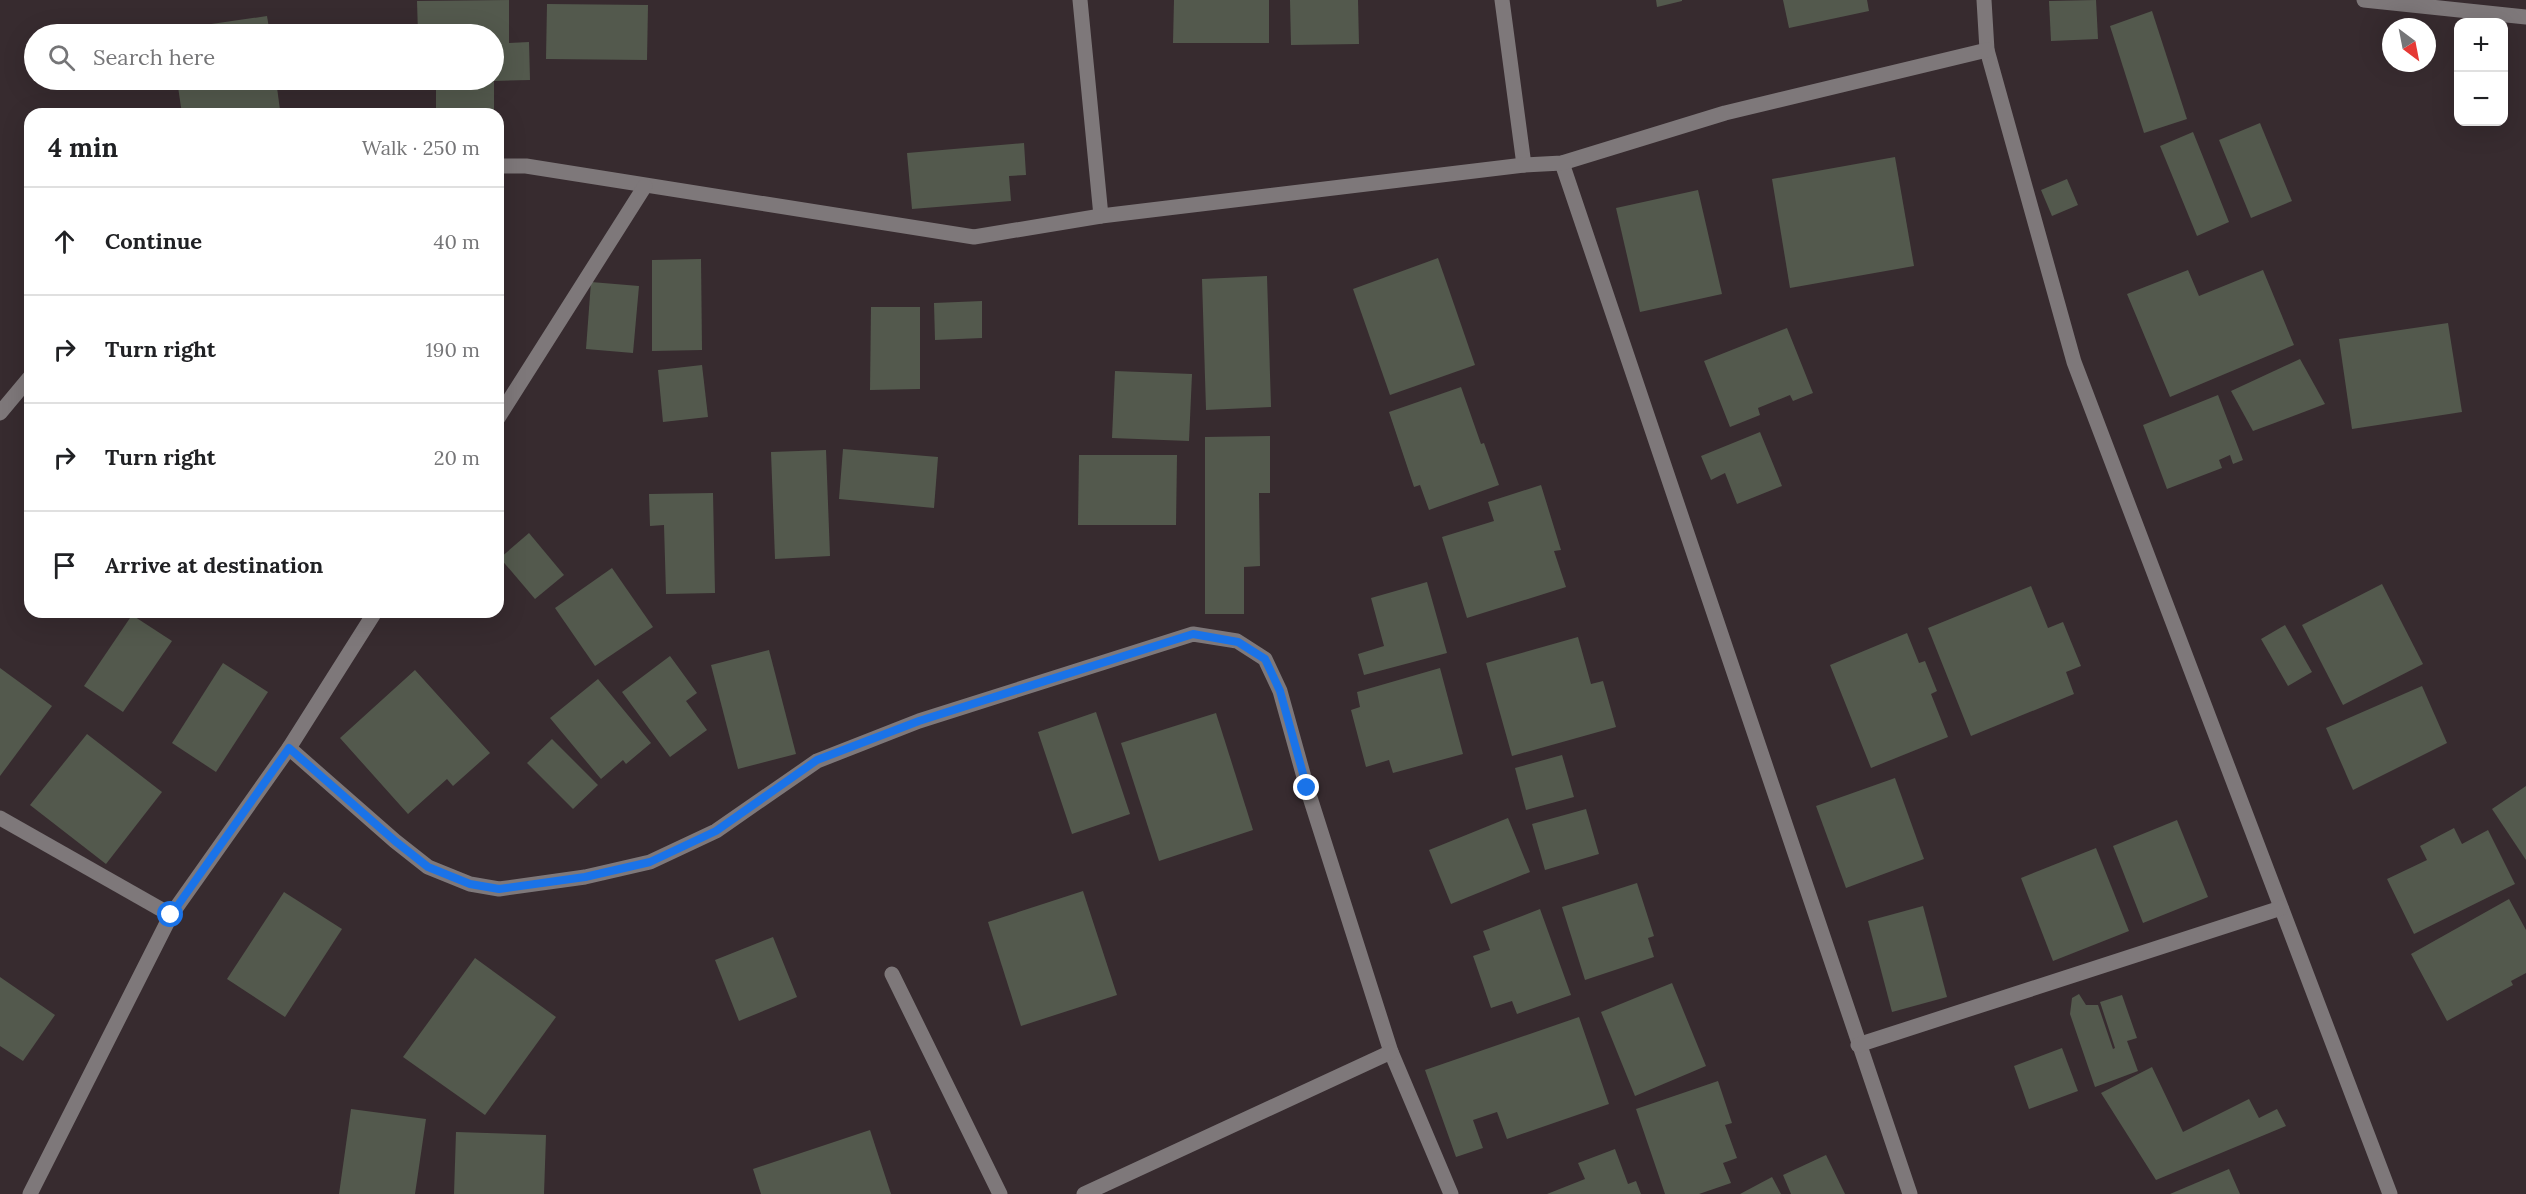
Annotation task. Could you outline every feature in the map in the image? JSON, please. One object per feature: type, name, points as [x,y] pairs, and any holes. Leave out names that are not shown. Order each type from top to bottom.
[{"type":"street","points":[[1080,0],[1101,216]]},
{"type":"street","points":[[1502,0],[1524,165]]},
{"type":"street","points":[[1984,0],[1987,50],[2074,362],[2390,1194]]},
{"type":"street","points":[[2364,0],[2526,17]]},
{"type":"street","points":[[504,166],[526,166],[974,237],[1101,216],[1524,165],[1562,163],[1725,113],[1987,50]]},
{"type":"street","points":[[1562,163],[1910,1194]]},
{"type":"street","points":[[504,409],[645,186]]},
{"type":"street","points":[[0,413],[24,384]]},
{"type":"street","points":[[30,1194],[171,915],[289,748],[371,618]]},
{"type":"street","points":[[289,748],[428,867],[470,884],[499,889],[585,877],[650,862],[716,831],[817,760],[919,721],[1193,634],[1238,642],[1265,659],[1280,691],[1307,788],[1391,1052],[1451,1194]]},
{"type":"street","points":[[0,818],[171,915]]},
{"type":"street","points":[[1858,1045],[2281,908]]},
{"type":"street","points":[[892,974],[1000,1194]]},
{"type":"street","points":[[1084,1194],[1391,1052]]},
{"type":"building","points":[[509,0],[509,43],[529,42],[530,80],[504,81],[504,24],[418,24],[417,1]]},
{"type":"building","points":[[1174,0],[1269,0],[1269,43],[1173,43]]},
{"type":"building","points":[[1290,0],[1358,0],[1359,44],[1291,45]]},
{"type":"building","points":[[1656,0],[1682,0],[1682,1],[1657,7]]},
{"type":"building","points":[[1783,0],[1867,0],[1869,11],[1789,28]]},
{"type":"building","points":[[2096,0],[2098,39],[2051,41],[2049,1]]},
{"type":"building","points":[[547,4],[648,5],[647,60],[546,59]]},
{"type":"building","points":[[2152,11],[2187,119],[2144,133],[2110,26]]},
{"type":"building","points":[[267,16],[268,24],[212,24]]},
{"type":"building","points":[[178,90],[277,90],[280,108],[181,108]]},
{"type":"building","points":[[436,90],[494,90],[494,108],[436,108]]},
{"type":"building","points":[[2260,123],[2292,201],[2251,218],[2219,140]]},
{"type":"building","points":[[2193,132],[2229,222],[2197,236],[2160,146]]},
{"type":"building","points":[[1024,143],[1026,175],[1009,176],[1011,201],[912,209],[907,153]]},
{"type":"building","points":[[1895,157],[1914,266],[1790,288],[1772,179]]},
{"type":"building","points":[[2067,179],[2078,205],[2052,216],[2041,190]]},
{"type":"building","points":[[1698,190],[1722,294],[1640,312],[1616,208]]},
{"type":"building","points":[[1438,258],[1475,365],[1390,395],[1353,289]]},
{"type":"building","points":[[701,259],[702,350],[652,351],[652,260]]},
{"type":"building","points":[[2188,270],[2199,296],[2263,270],[2294,345],[2170,397],[2127,294]]},
{"type":"building","points":[[1267,276],[1271,407],[1206,410],[1202,279]]},
{"type":"building","points":[[591,282],[639,286],[633,353],[586,349]]},
{"type":"building","points":[[982,301],[982,338],[935,340],[934,303]]},
{"type":"building","points":[[871,307],[920,307],[920,389],[870,390]]},
{"type":"building","points":[[2448,323],[2462,412],[2352,429],[2339,339]]},
{"type":"building","points":[[1787,328],[1813,393],[1793,401],[1790,395],[1758,408],[1760,415],[1730,427],[1704,361]]},
{"type":"building","points":[[2300,359],[2325,404],[2253,431],[2231,391]]},
{"type":"building","points":[[702,365],[708,417],[663,422],[658,370]]},
{"type":"building","points":[[1115,371],[1192,374],[1189,441],[1112,438]]},
{"type":"building","points":[[1461,387],[1481,444],[1484,443],[1499,485],[1429,510],[1420,485],[1414,487],[1389,412]]},
{"type":"building","points":[[2218,395],[2243,460],[2233,464],[2230,455],[2219,460],[2222,468],[2167,489],[2143,425]]},
{"type":"building","points":[[1760,432],[1782,486],[1737,504],[1725,473],[1711,480],[1701,456]]},
{"type":"building","points":[[1270,436],[1270,493],[1259,493],[1260,566],[1244,567],[1244,614],[1205,614],[1205,437]]},
{"type":"building","points":[[843,449],[938,457],[934,508],[839,499]]},
{"type":"building","points":[[826,450],[830,556],[775,559],[771,452]]},
{"type":"building","points":[[1079,455],[1177,455],[1176,525],[1078,525]]},
{"type":"building","points":[[1541,485],[1561,550],[1554,551],[1566,587],[1467,618],[1442,537],[1494,521],[1488,502]]},
{"type":"building","points":[[713,493],[715,593],[666,594],[664,525],[650,526],[649,494]]},
{"type":"building","points":[[529,533],[564,575],[535,599],[504,563],[504,555]]},
{"type":"building","points":[[612,568],[653,627],[595,666],[555,608]]},
{"type":"building","points":[[1427,582],[1447,653],[1364,675],[1358,654],[1384,646],[1371,598]]},
{"type":"building","points":[[2382,584],[2423,664],[2343,705],[2302,625]]},
{"type":"building","points":[[2031,586],[2048,628],[2063,622],[2081,666],[2066,672],[2074,694],[1971,736],[1928,628]]},
{"type":"building","points":[[130,618],[137,618],[172,641],[123,712],[84,686]]},
{"type":"building","points":[[2285,625],[2312,672],[2288,686],[2261,639]]},
{"type":"building","points":[[1907,633],[1919,663],[1925,661],[1937,691],[1931,694],[1948,737],[1871,768],[1830,665]]},
{"type":"building","points":[[1578,637],[1591,684],[1603,681],[1616,727],[1512,756],[1486,663]]},
{"type":"building","points":[[769,650],[796,754],[738,769],[711,665]]},
{"type":"building","points":[[670,656],[697,693],[686,701],[707,730],[670,757],[622,692]]},
{"type":"building","points":[[223,663],[268,692],[216,772],[172,743]]},
{"type":"building","points":[[0,668],[52,706],[0,776]]},
{"type":"building","points":[[1440,668],[1463,754],[1393,773],[1389,760],[1366,767],[1351,710],[1360,707],[1357,692]]},
{"type":"building","points":[[415,670],[490,753],[453,786],[447,779],[408,814],[340,738]]},
{"type":"building","points":[[598,679],[651,743],[626,764],[623,760],[601,779],[550,718]]},
{"type":"building","points":[[2422,686],[2447,743],[2353,790],[2326,728]]},
{"type":"building","points":[[1096,712],[1130,814],[1072,834],[1038,732]]},
{"type":"building","points":[[1216,713],[1253,830],[1159,861],[1121,743]]},
{"type":"building","points":[[87,734],[162,792],[106,864],[30,805]]},
{"type":"building","points":[[552,739],[598,785],[573,809],[527,763]]},
{"type":"building","points":[[1562,755],[1574,797],[1526,810],[1515,768]]},
{"type":"building","points":[[1895,778],[1924,859],[1846,888],[1816,806]]},
{"type":"building","points":[[2526,786],[2526,860],[2492,809]]},
{"type":"building","points":[[1586,809],[1599,854],[1545,870],[1532,824]]},
{"type":"building","points":[[1508,818],[1530,872],[1451,904],[1429,850]]},
{"type":"building","points":[[2177,820],[2208,897],[2143,923],[2113,846]]},
{"type":"building","points":[[2454,828],[2462,844],[2488,830],[2515,884],[2414,934],[2387,879],[2427,860],[2420,846]]},
{"type":"building","points":[[2096,848],[2129,931],[2053,961],[2021,878]]},
{"type":"building","points":[[1637,883],[1654,936],[1648,938],[1654,957],[1585,980],[1562,907]]},
{"type":"building","points":[[1083,891],[1117,995],[1021,1026],[988,922]]},
{"type":"building","points":[[284,892],[342,929],[285,1017],[227,979]]},
{"type":"building","points":[[2509,899],[2526,930],[2526,973],[2511,981],[2513,985],[2447,1021],[2411,954]]},
{"type":"building","points":[[1923,906],[1947,997],[1892,1012],[1868,921]]},
{"type":"building","points":[[1540,909],[1571,995],[1517,1014],[1512,1001],[1491,1008],[1473,956],[1490,950],[1483,931]]},
{"type":"building","points":[[773,937],[797,997],[739,1021],[715,960]]},
{"type":"building","points":[[475,958],[556,1017],[485,1115],[403,1057]]},
{"type":"building","points":[[0,977],[55,1015],[23,1061],[0,1046]]},
{"type":"building","points":[[1672,983],[1706,1066],[1635,1096],[1601,1012]]},
{"type":"building","points":[[2079,994],[2086,1005],[2098,1005],[2113,1049],[2115,1048],[2100,1002],[2122,995],[2137,1038],[2127,1041],[2138,1071],[2095,1087],[2070,1014],[2072,998]]},
{"type":"building","points":[[1579,1017],[1609,1104],[1507,1139],[1497,1112],[1473,1120],[1483,1148],[1456,1157],[1425,1070]]},
{"type":"building","points":[[2062,1048],[2078,1091],[2029,1109],[2014,1066]]},
{"type":"building","points":[[2152,1067],[2183,1132],[2249,1099],[2259,1118],[2277,1109],[2286,1126],[2156,1180],[2101,1093]]},
{"type":"building","points":[[1718,1081],[1732,1123],[1725,1125],[1737,1158],[1723,1163],[1731,1183],[1699,1194],[1665,1194],[1636,1109]]},
{"type":"building","points":[[351,1109],[426,1119],[415,1194],[339,1194]]},
{"type":"building","points":[[870,1130],[891,1194],[761,1194],[753,1169]]},
{"type":"building","points":[[456,1132],[546,1135],[544,1194],[454,1194]]},
{"type":"building","points":[[1615,1149],[1628,1184],[1636,1181],[1641,1194],[1547,1194],[1585,1179],[1578,1163]]},
{"type":"building","points":[[1826,1155],[1845,1194],[1791,1194],[1783,1175]]},
{"type":"building","points":[[2229,1169],[2240,1194],[2170,1194]]},
{"type":"building","points":[[1772,1177],[1781,1194],[1740,1194]]},
{"type":"route","points":[[171,915],[289,748],[428,867],[470,884],[499,889],[585,877],[650,862],[716,831],[817,760],[919,721],[1193,634],[1238,642],[1265,659],[1280,691],[1307,788]]}]
